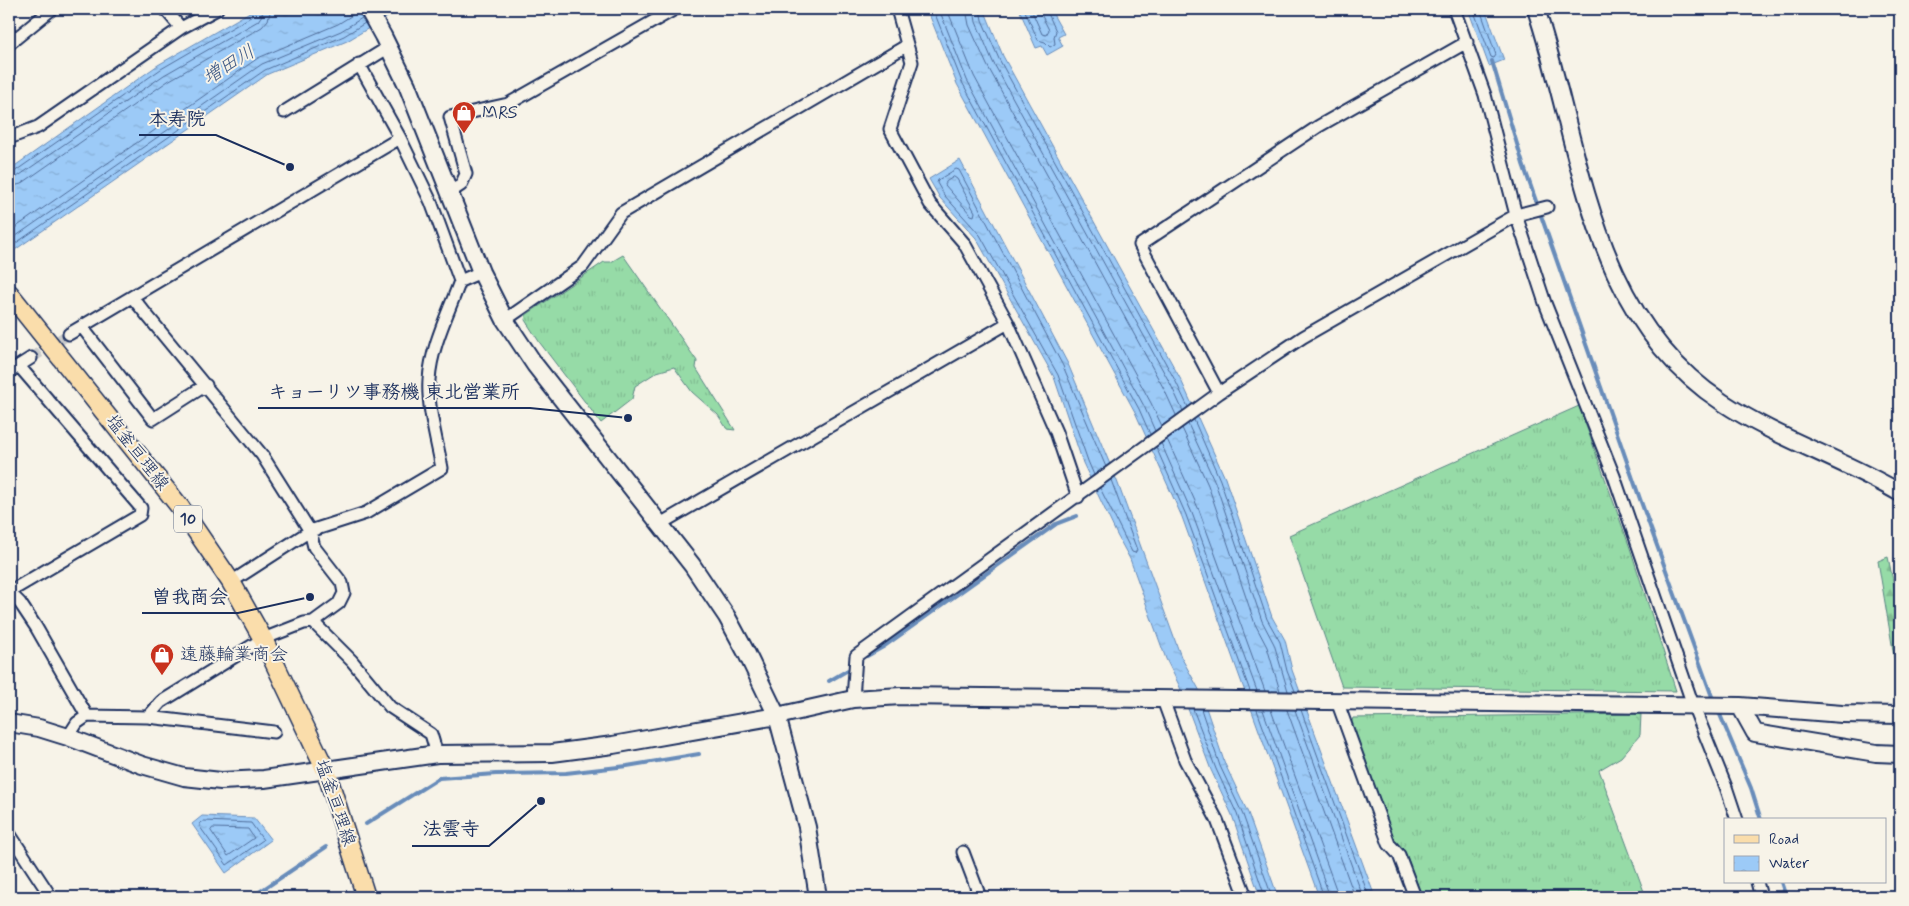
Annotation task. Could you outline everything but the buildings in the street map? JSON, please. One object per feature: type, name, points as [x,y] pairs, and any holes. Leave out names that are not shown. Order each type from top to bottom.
[{"type":"main road","name":"塩釜亘理線","points":[[9,294],[180,507],[231,582],[263,639],[326,771],[366,897]]},
{"type":"street","points":[[9,44],[52,9]]},
{"type":"street","points":[[165,9],[181,28]]},
{"type":"street","points":[[9,148],[181,28],[217,9]]},
{"type":"street","points":[[368,9],[407,85],[481,272],[505,320],[535,365],[692,565],[727,617],[747,654],[777,716],[807,827],[818,897]]},
{"type":"street","points":[[449,193],[461,186],[466,174],[450,117],[508,104],[675,9]]},
{"type":"street","points":[[897,9],[912,62],[890,129],[930,204],[964,243],[1008,323],[1056,432],[1080,495]]},
{"type":"street","points":[[1454,9],[1485,95],[1545,303],[1614,476],[1736,818]]},
{"type":"street","points":[[1536,9],[1603,245],[1619,284],[1646,328],[1683,370],[1722,402],[1766,428],[1878,480],[1900,493]]},
{"type":"street","points":[[284,112],[359,64],[386,41]]},
{"type":"street","points":[[1220,393],[1140,245],[1319,126],[1466,42]]},
{"type":"street","points":[[505,320],[583,266],[621,213],[906,46]]},
{"type":"street","points":[[231,582],[310,531],[366,513],[442,468],[428,381],[433,357],[460,281],[431,202],[400,138],[359,64]]},
{"type":"street","points":[[9,138],[38,128]]},
{"type":"street","points":[[69,334],[400,138]]},
{"type":"street","points":[[853,699],[856,656],[1121,466],[1204,404],[1303,337],[1519,214],[1547,207]]},
{"type":"street","points":[[460,281],[481,272]]},
{"type":"street","points":[[132,298],[206,385],[262,455],[310,531],[314,547],[342,583],[344,593],[339,603],[313,622],[304,623],[263,639],[161,702],[148,717]]},
{"type":"street","points":[[660,524],[1008,323]]},
{"type":"street","points":[[82,327],[153,419],[206,385]]},
{"type":"street","points":[[31,358],[14,369],[141,508],[140,515],[9,592],[20,603],[36,627],[87,716]]},
{"type":"street","points":[[313,622],[352,661],[390,707],[432,734],[438,754]]},
{"type":"street","points":[[9,723],[39,728],[142,765],[184,777],[221,782],[326,771],[438,754],[552,753],[613,746],[777,716],[853,699],[901,696],[1733,706],[1842,714],[1900,715]]},
{"type":"street","points":[[1167,700],[1185,760],[1217,820],[1246,897]]},
{"type":"street","points":[[1337,701],[1389,844],[1399,855],[1415,897]]},
{"type":"street","points":[[1733,706],[1755,733],[1876,753],[1900,754]]},
{"type":"street","points":[[68,737],[77,723],[87,716],[148,717],[274,732]]},
{"type":"street","points":[[9,833],[51,897]]},
{"type":"street","points":[[963,852],[980,897]]},
{"type":"street","points":[[1758,884],[1761,897]]},
{"type":"green space","points":[[623,255],[697,361],[696,368],[735,430],[727,429],[718,415],[692,392],[674,367],[657,372],[635,386],[632,399],[601,423],[540,343],[525,320],[526,315],[604,262],[611,262]]},
{"type":"green space","points":[[1579,406],[1630,548],[1676,691],[1342,687],[1289,535]]},
{"type":"green space","points":[[1888,557],[1900,614],[1900,673],[1897,674],[1878,561]]},
{"type":"green space","points":[[1641,714],[1640,735],[1621,757],[1599,770],[1646,897],[1422,897],[1406,854],[1397,847],[1351,724],[1353,718]]},
{"type":"water","name":"増田川","points":[[255,9],[401,9],[347,41],[268,74],[9,254],[9,170],[158,65]]},
{"type":"water","points":[[927,9],[984,9],[1003,56],[1181,380],[1225,478],[1272,617],[1285,640],[1292,670],[1375,897],[1319,897],[1182,517],[1135,412],[957,84]]},
{"type":"water","points":[[1019,9],[1050,9],[1064,34],[1058,37],[1063,46],[1047,55],[1042,46],[1036,48]]},
{"type":"water","points":[[1468,9],[1485,9],[1504,60],[1489,66]]},
{"type":"water","points":[[960,160],[1068,364],[1117,481],[1181,657],[1201,693],[1225,764],[1248,813],[1278,897],[1260,897],[1232,815],[1211,770],[1179,685],[1166,659],[1130,559],[1083,463],[1054,377],[976,238],[940,198],[929,179]]},
{"type":"water","points":[[202,816],[254,818],[271,840],[226,873],[192,824]]},
{"type":"waterway","points":[[1492,61],[1523,164],[1640,499],[1714,702]]},
{"type":"waterway","points":[[867,656],[883,647],[1056,524],[1077,516]]},
{"type":"waterway","points":[[829,681],[848,670]]},
{"type":"waterway","points":[[1718,710],[1751,788],[1760,818]]},
{"type":"waterway","points":[[366,824],[439,778],[496,774],[566,773],[627,766],[699,754]]},
{"type":"waterway","points":[[252,897],[326,847]]},
{"type":"waterway","points":[[1782,884],[1786,897]]},
{"type":"tunnel","points":[[31,358],[69,334]]},
{"type":"place","name":"MRS","points":[[464,134]]},
{"type":"place","name":"本寿院","points":[[290,167]]},
{"type":"place","name":"キョーリツ事務機 東北営業所","points":[[628,418]]},
{"type":"place","name":"曽我商会","points":[[310,597]]},
{"type":"place","name":"遠藤輪業商会","points":[[162,676]]},
{"type":"place","name":"法雲寺","points":[[541,801]]}]
